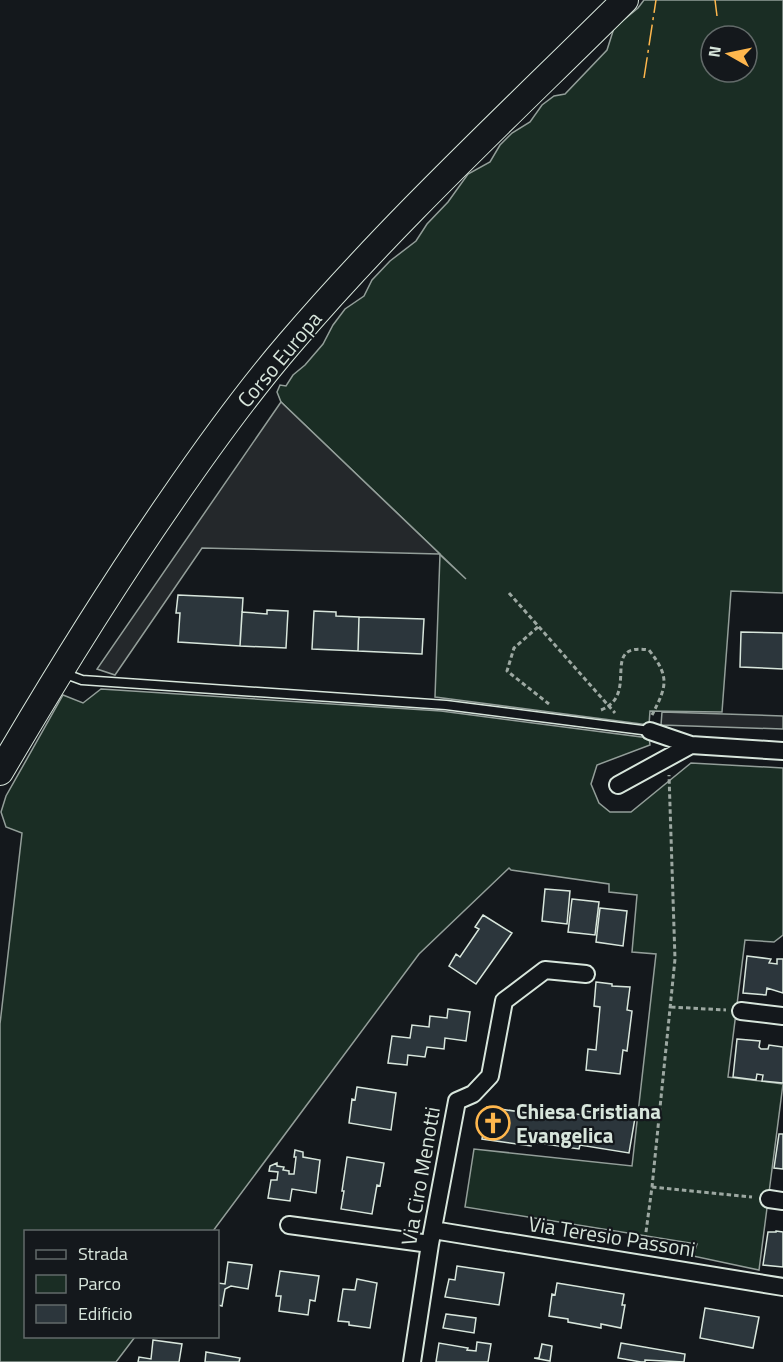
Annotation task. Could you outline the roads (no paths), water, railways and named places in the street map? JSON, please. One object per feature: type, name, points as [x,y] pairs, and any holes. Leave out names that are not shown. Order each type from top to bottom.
[{"type":"main road","name":"Corso Europa","points":[[0,772],[117,579],[212,442],[288,345],[388,235],[625,0]]},
{"type":"street","points":[[650,731],[691,745],[783,752]]},
{"type":"street","points":[[618,785],[691,745]]},
{"type":"street","name":"Via Ciro Menotti","points":[[412,1362],[457,1101],[472,1094],[490,1076],[504,1001],[545,970],[586,974]]},
{"type":"street","points":[[741,1011],[783,1016]]},
{"type":"street","name":"Via Teresio Passoni","points":[[289,1225],[432,1237],[641,1263],[783,1287]]},
{"type":"lane","points":[[59,672],[82,680],[446,705],[650,731]]},
{"type":"place","name":"Chiesa Cristiana Evangelica","points":[[493,1123]]}]
